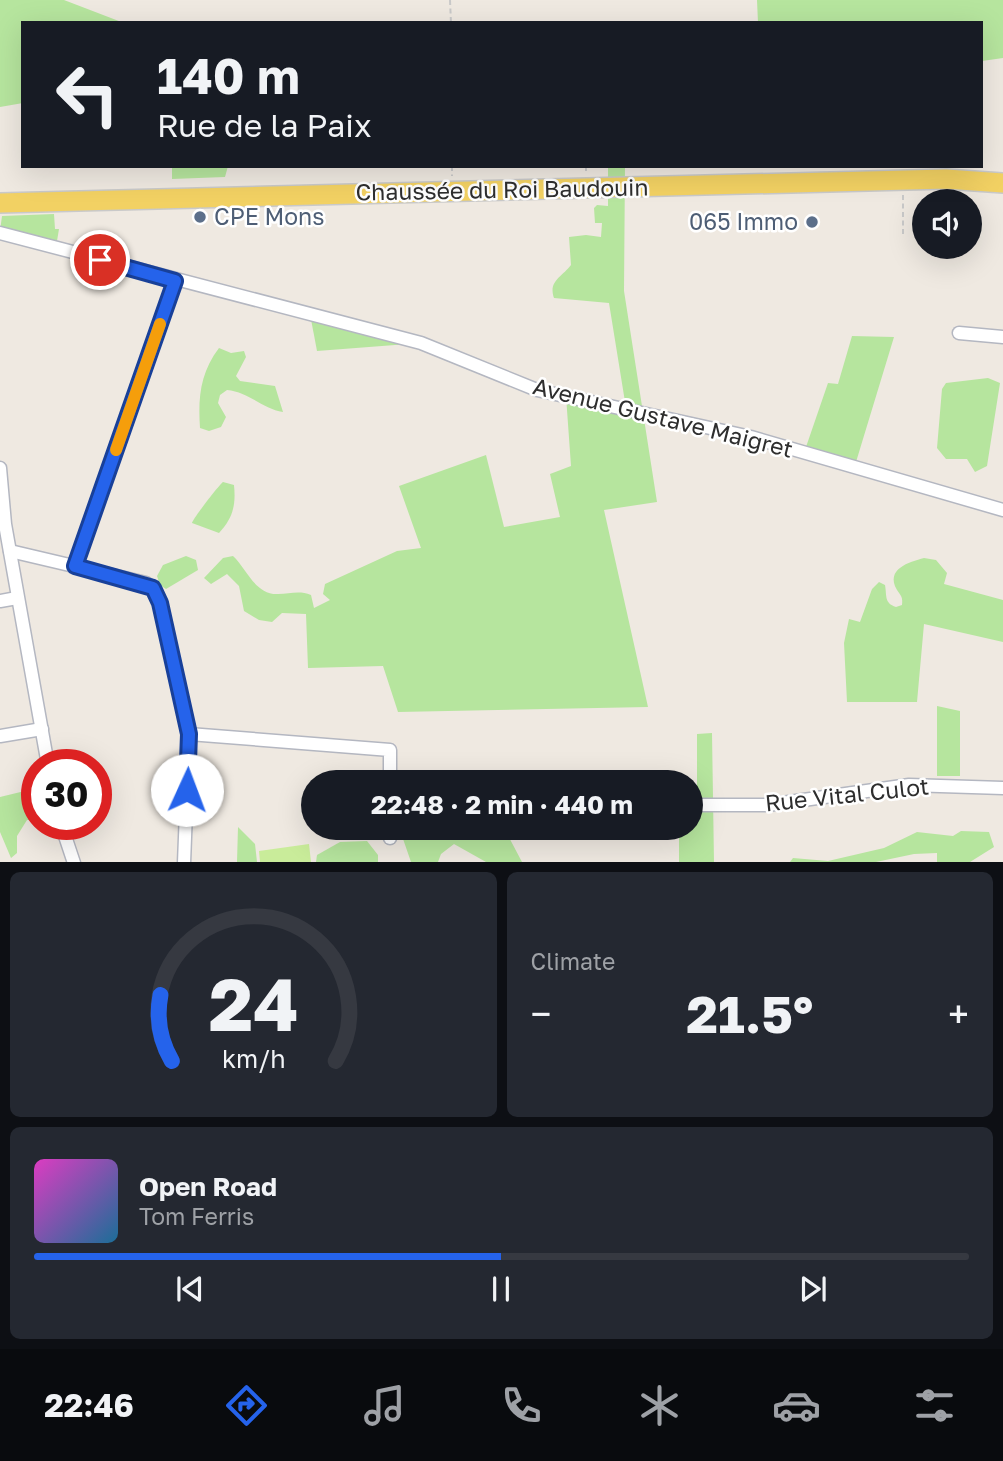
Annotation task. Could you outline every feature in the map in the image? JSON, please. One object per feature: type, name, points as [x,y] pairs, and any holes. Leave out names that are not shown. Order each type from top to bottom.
[{"type":"main road","name":"Chaussée du Roi Baudouin","points":[[0,203],[903,180],[1003,183]]},
{"type":"street","name":"Avenue Gustave Maigret","points":[[0,233],[175,281],[421,343],[537,390],[751,437],[1003,510]]},
{"type":"street","points":[[75,566],[175,281]]},
{"type":"street","points":[[959,333],[1003,337]]},
{"type":"street","points":[[0,468],[17,598],[45,749]]},
{"type":"street","points":[[10,551],[153,588],[160,603],[189,734],[184,862]]},
{"type":"street","points":[[0,601],[17,598]]},
{"type":"street","points":[[0,736],[42,729]]},
{"type":"street","points":[[189,734],[390,750],[390,770]]},
{"type":"street","name":"Rue Vital Culot","points":[[703,805],[768,805],[909,786],[1003,788]]},
{"type":"street","points":[[66,840],[74,862]]},
{"type":"path","points":[[450,0],[451,21]]},
{"type":"path","points":[[902,234],[903,180]]},
{"type":"green space","points":[[0,0],[64,0],[119,21],[21,21],[21,103],[0,107]]},
{"type":"green space","points":[[757,0],[1003,0],[1003,58],[983,61],[983,21],[758,21]]},
{"type":"green space","points":[[172,168],[227,168],[225,177],[172,179]]},
{"type":"green space","points":[[608,168],[625,168],[624,291],[657,502],[604,510],[648,707],[398,712],[383,666],[308,668],[306,614],[282,613],[272,622],[259,620],[244,611],[239,586],[227,574],[211,584],[204,578],[223,558],[233,556],[263,590],[278,594],[298,592],[311,595],[314,608],[330,600],[323,594],[325,584],[397,551],[421,548],[399,486],[486,455],[504,527],[560,517],[550,474],[571,466],[566,396],[626,408],[609,303],[554,298],[553,292],[554,283],[571,265],[569,237],[601,237],[602,223],[595,223],[594,208],[597,205],[608,206]]},
{"type":"green space","points":[[54,214],[55,229],[59,229],[56,247],[0,231],[2,216]]},
{"type":"green space","points":[[310,314],[421,343],[317,351]]},
{"type":"green space","points":[[852,336],[894,337],[856,462],[806,447],[828,383],[838,384]]},
{"type":"green space","points":[[219,348],[231,353],[244,351],[246,357],[236,376],[240,381],[275,386],[283,412],[227,390],[220,395],[218,403],[226,417],[221,427],[209,431],[200,428],[199,406],[204,376]]},
{"type":"green space","points":[[988,378],[1000,383],[987,466],[975,472],[967,459],[946,459],[937,448],[942,389],[946,383]]},
{"type":"green space","points":[[223,482],[234,485],[235,492],[228,522],[219,533],[192,523],[196,516]]},
{"type":"green space","points":[[186,556],[196,560],[198,570],[166,589],[160,585],[157,576],[163,565]]},
{"type":"green space","points":[[924,558],[936,560],[947,573],[944,584],[1003,600],[1003,642],[924,624],[917,702],[847,702],[844,643],[849,619],[860,622],[872,589],[879,582],[885,585],[890,603],[896,607],[902,605],[894,583],[896,572],[906,564]]},
{"type":"green space","points":[[937,706],[960,711],[960,776],[937,776]]},
{"type":"green space","points":[[712,733],[714,862],[679,862],[679,840],[703,840],[703,770],[697,770],[697,734]]},
{"type":"green space","points":[[21,792],[21,830],[17,836],[17,853],[11,858],[0,832],[0,797]]},
{"type":"green space","points":[[238,827],[255,844],[257,862],[237,862]]},
{"type":"green space","points":[[961,831],[989,832],[994,847],[970,862],[937,862],[937,853],[914,854],[876,862],[790,862],[793,858],[828,861],[884,848],[917,832],[953,836]]},
{"type":"green space","points":[[403,840],[510,840],[522,862],[486,862],[454,844],[441,854],[438,862],[411,862]]},
{"type":"green space","points":[[367,841],[378,855],[378,862],[316,862],[317,855],[340,842]]},
{"type":"green space","points":[[309,844],[311,862],[260,862],[259,851]]},
{"type":"slow traffic","points":[[116,450],[160,324]]},
{"type":"place","name":"CPE Mons","points":[[200,217]]},
{"type":"place","name":"065 Immo","points":[[812,222]]},
{"type":"route","points":[[100,260],[175,281],[75,566],[146,583],[153,588],[160,603],[189,734],[187,790]]}]
